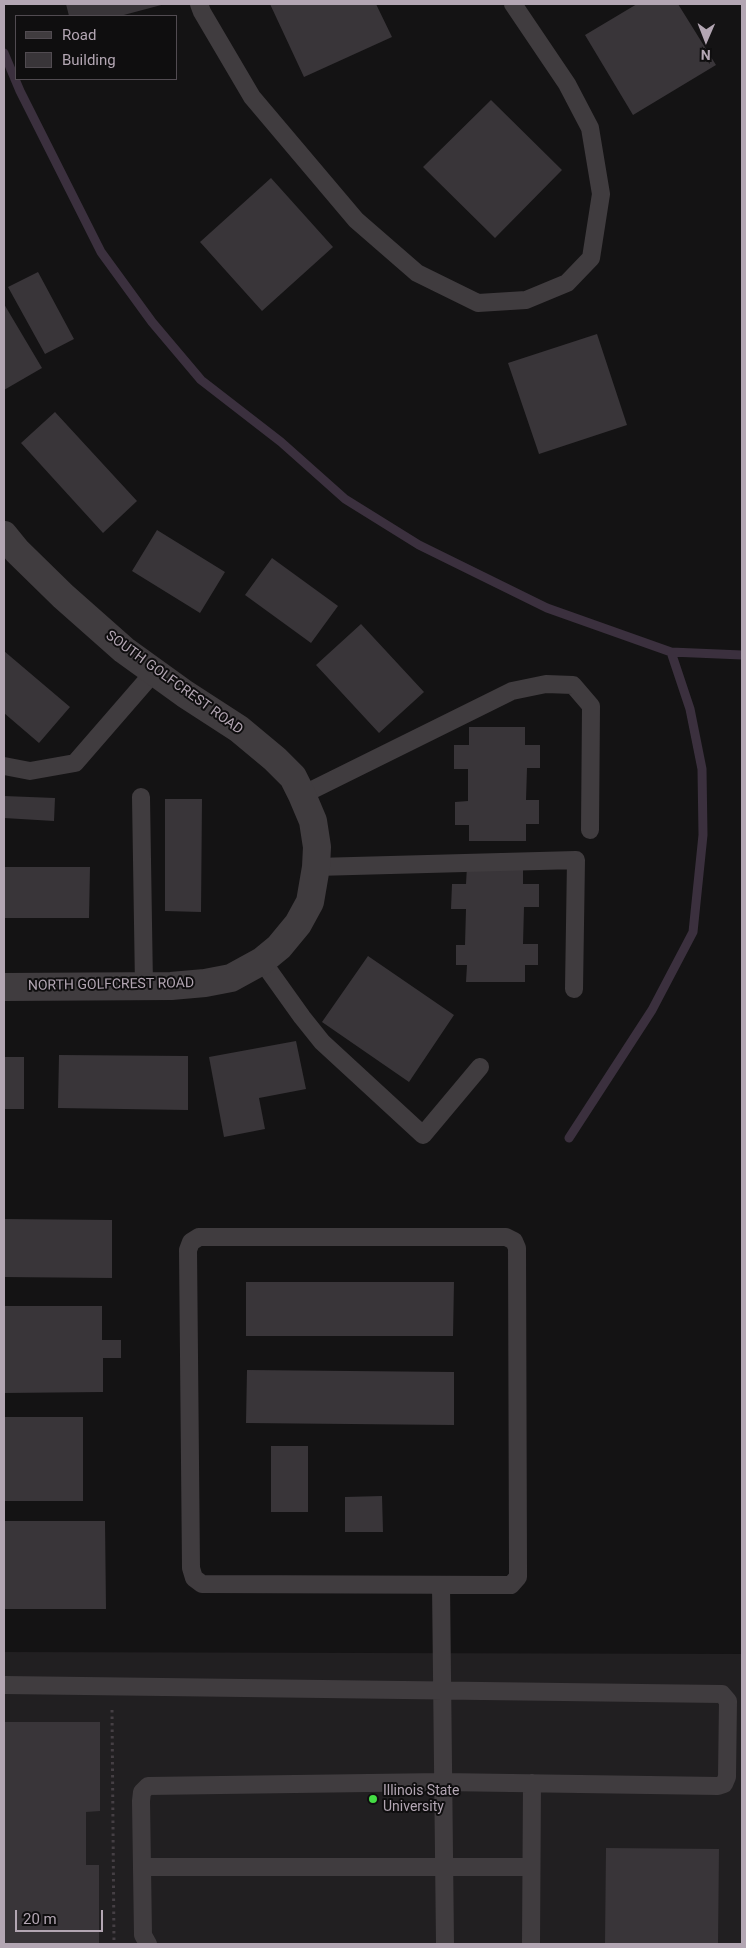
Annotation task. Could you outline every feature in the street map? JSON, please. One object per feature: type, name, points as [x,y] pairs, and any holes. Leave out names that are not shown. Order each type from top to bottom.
[{"type":"street","name":"SOUTH GOLFCREST ROAD","points":[[4,535],[17,551],[63,596],[124,650],[239,729],[293,777],[313,821],[317,857]]},
{"type":"street","name":"NORTH GOLFCREST ROAD","points":[[4,987],[144,986],[205,983],[230,978],[262,961],[279,947],[298,924],[310,902],[317,857]]},
{"type":"lane","points":[[199,4],[252,97],[356,220],[417,273],[478,303],[526,300],[567,283],[591,258],[601,194],[590,128],[567,84],[513,4]]},
{"type":"lane","points":[[4,766],[30,770],[75,763],[154,672]]},
{"type":"lane","points":[[302,795],[512,691],[546,684],[573,685],[591,706],[590,830]]},
{"type":"lane","points":[[141,797],[144,986]]},
{"type":"lane","points":[[317,857],[576,860],[574,988]]},
{"type":"lane","points":[[262,961],[322,1042],[423,1134],[480,1066]]},
{"type":"lane","points":[[199,1237],[506,1237],[514,1241],[517,1248],[518,1577],[511,1585],[441,1585],[202,1584],[194,1578],[191,1568],[188,1260],[190,1242],[199,1237]]},
{"type":"lane","points":[[441,1585],[445,1944]]},
{"type":"lane","points":[[4,1685],[722,1694],[728,1701],[727,1777],[724,1784],[718,1786],[442,1782],[148,1786],[142,1792],[141,1801],[144,1935],[148,1944]]},
{"type":"lane","points":[[531,1944],[532,1783]]},
{"type":"lane","points":[[142,1867],[531,1867]]},
{"type":"path","points":[[112,1686],[114,1944]]},
{"type":"shaded area","name":"Illinois State University","points":[[4,1652],[742,1654],[742,1944],[4,1944]]},
{"type":"building","points":[[66,4],[165,4],[124,15],[69,15]]},
{"type":"building","points":[[270,4],[376,4],[392,37],[304,77]]},
{"type":"building","points":[[637,4],[678,4],[716,65],[633,115],[585,35]]},
{"type":"building","points":[[491,100],[562,170],[495,238],[423,167]]},
{"type":"building","points":[[271,178],[333,247],[262,311],[200,242]]},
{"type":"building","points":[[38,272],[74,339],[45,354],[8,287]]},
{"type":"building","points":[[4,304],[42,368],[4,390]]},
{"type":"building","points":[[597,334],[627,425],[539,454],[508,363]]},
{"type":"building","points":[[55,412],[137,501],[103,533],[21,443]]},
{"type":"building","points":[[157,530],[225,572],[200,613],[132,571]]},
{"type":"building","points":[[272,558],[338,606],[311,643],[245,595]]},
{"type":"building","points":[[361,624],[424,692],[379,733],[316,665]]},
{"type":"building","points":[[4,651],[70,707],[39,743],[4,713]]},
{"type":"building","points":[[469,727],[525,727],[525,745],[540,745],[540,768],[527,768],[526,800],[539,800],[539,824],[526,824],[526,841],[469,841],[469,825],[455,825],[455,802],[468,801],[468,769],[454,769],[454,745],[469,745]]},
{"type":"building","points":[[4,796],[55,798],[54,821],[4,818]]},
{"type":"building","points":[[165,799],[202,799],[201,912],[165,911]]},
{"type":"building","points":[[467,866],[523,867],[523,884],[539,884],[539,907],[524,907],[523,944],[538,944],[538,965],[525,965],[525,982],[466,982],[467,965],[456,965],[456,945],[465,945],[466,909],[451,909],[452,884],[466,884]]},
{"type":"building","points":[[4,867],[90,867],[89,918],[4,918]]},
{"type":"building","points":[[368,956],[454,1015],[409,1082],[322,1022]]},
{"type":"building","points":[[296,1041],[306,1089],[259,1098],[265,1129],[224,1137],[209,1057]]},
{"type":"building","points":[[59,1055],[188,1056],[188,1110],[58,1108]]},
{"type":"building","points":[[4,1057],[24,1057],[24,1109],[4,1109]]},
{"type":"building","points":[[4,1219],[112,1220],[112,1278],[4,1277]]},
{"type":"building","points":[[246,1282],[454,1282],[453,1336],[246,1336]]},
{"type":"building","points":[[4,1306],[102,1306],[102,1340],[121,1340],[121,1358],[103,1358],[103,1392],[4,1393]]},
{"type":"building","points":[[247,1370],[454,1372],[454,1425],[246,1423]]},
{"type":"building","points":[[4,1417],[83,1417],[83,1501],[4,1501]]},
{"type":"building","points":[[271,1446],[308,1446],[308,1512],[271,1512]]},
{"type":"building","points":[[382,1496],[383,1532],[345,1532],[345,1497]]},
{"type":"building","points":[[4,1521],[105,1521],[106,1609],[4,1609]]},
{"type":"building","points":[[4,1722],[100,1722],[100,1811],[86,1812],[86,1865],[99,1865],[99,1944],[4,1944]]},
{"type":"building","points":[[606,1848],[719,1849],[718,1944],[605,1944]]},
{"type":"waterway","points":[[4,53],[15,79]]},
{"type":"waterway","points":[[15,80],[101,252],[152,322],[201,380],[281,442],[345,499],[419,545],[547,608],[671,652],[690,709],[702,769],[703,835],[693,932],[652,1010],[569,1138]]},
{"type":"waterway","points":[[671,652],[742,655]]},
{"type":"place","name":"Illinois State University","points":[[373,1799]]}]
